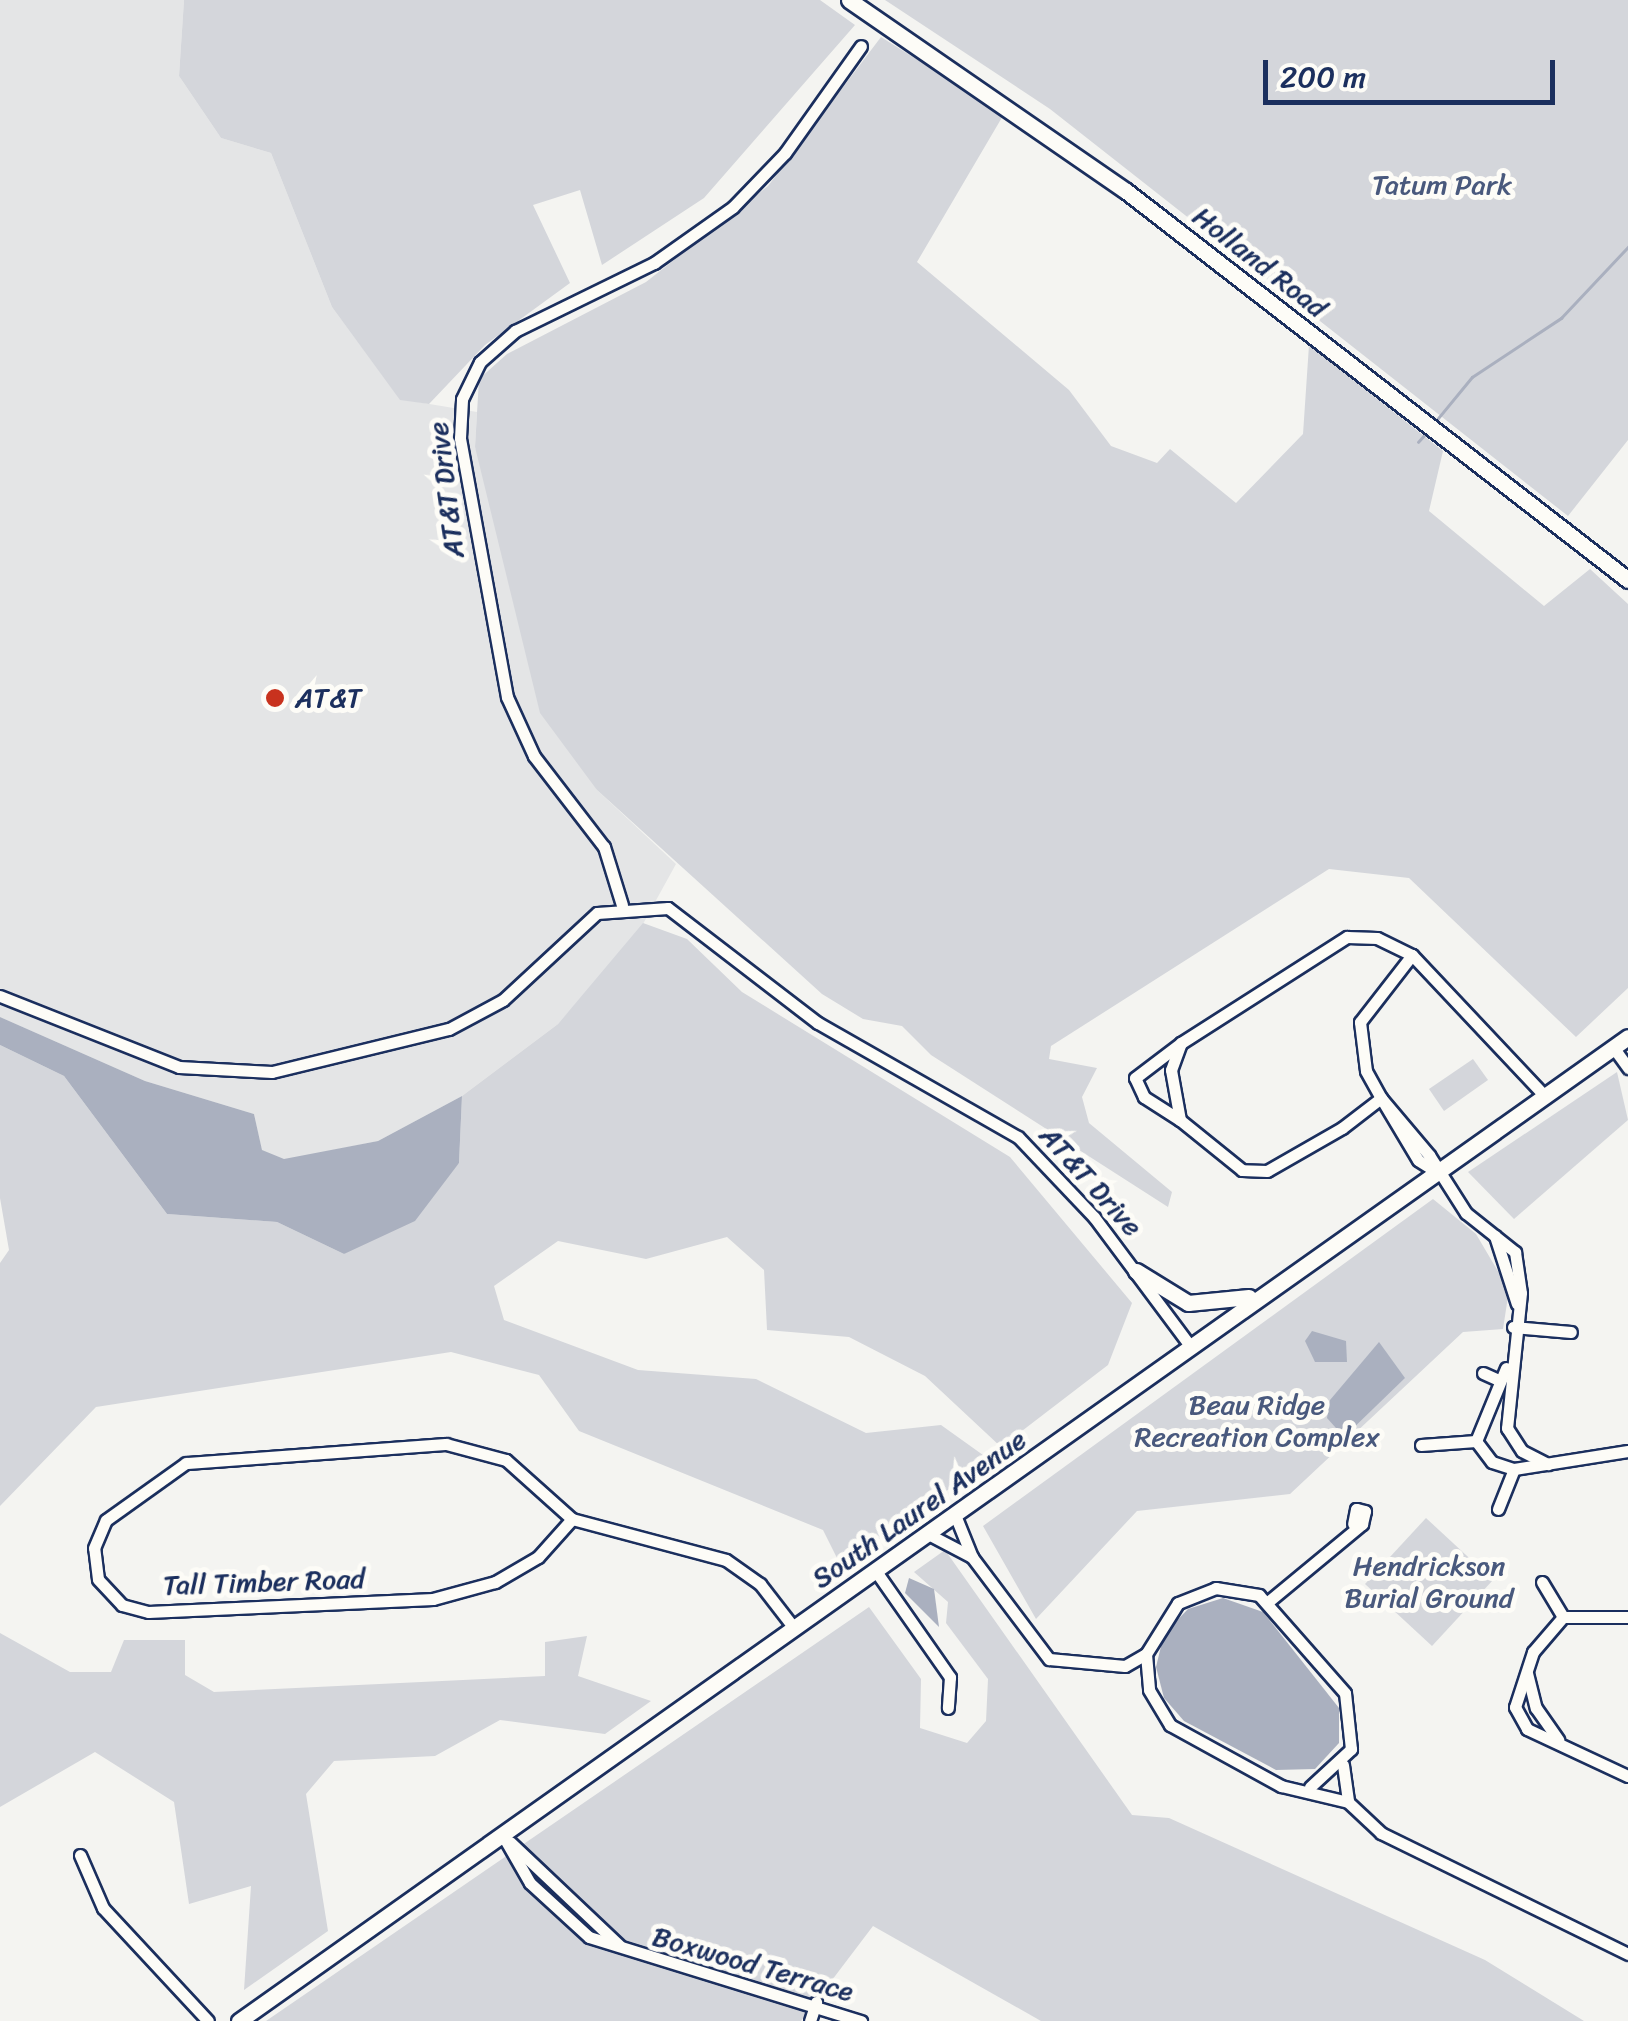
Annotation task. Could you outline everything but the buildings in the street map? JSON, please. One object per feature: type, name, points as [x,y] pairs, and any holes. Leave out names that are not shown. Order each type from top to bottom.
[{"type":"main road","name":"Holland Road","points":[[849,0],[1014,108],[1628,580]]},
{"type":"main road","name":"South Laurel Avenue","points":[[239,2021],[1628,1037]]},
{"type":"main road","points":[[1136,1271],[1205,1306],[1271,1288]]},
{"type":"street","name":"AT&T Drive","points":[[860,46],[800,134],[732,207],[654,263],[515,331],[480,362],[462,399],[460,438],[507,697],[540,765],[604,847],[622,905],[691,918],[797,1010],[987,1114],[1071,1188],[1190,1346]]},
{"type":"street","points":[[0,996],[179,1068],[272,1072],[468,1020],[522,985],[574,928],[622,905]]},
{"type":"street","points":[[1381,1098],[1267,1171],[1233,1164],[1180,1120],[1144,1098],[1135,1078],[1181,1043],[1347,937],[1377,938],[1412,955],[1545,1096]]},
{"type":"street","points":[[1412,955],[1360,1022],[1366,1071],[1405,1133],[1436,1172],[1520,1264],[1518,1308],[1508,1364],[1511,1439],[1548,1464]]},
{"type":"street","points":[[1180,1120],[1172,1070],[1181,1043]]},
{"type":"street","points":[[1614,1047],[1628,1068]]},
{"type":"street","points":[[1514,1327],[1571,1332]]},
{"type":"street","points":[[1476,1442],[1508,1364]]},
{"type":"street","points":[[1483,1373],[1499,1380]]},
{"type":"street","points":[[1421,1446],[1476,1442],[1514,1469],[1628,1451]]},
{"type":"street","name":"Tall Timber Road","points":[[572,1519],[510,1575],[433,1599],[141,1611],[108,1595],[93,1560],[99,1533],[126,1498],[170,1470],[228,1454],[462,1446],[506,1460],[572,1519],[726,1560],[760,1584],[794,1628]]},
{"type":"street","points":[[1498,1510],[1514,1469]]},
{"type":"street","points":[[955,1514],[972,1557],[1050,1659],[1125,1666],[1146,1679]]},
{"type":"street","points":[[1269,1600],[1353,1524]]},
{"type":"street","points":[[928,1534],[972,1557]]},
{"type":"street","points":[[875,1570],[950,1677],[948,1708]]},
{"type":"street","points":[[1542,1582],[1563,1617]]},
{"type":"street","points":[[1348,1802],[1343,1765],[1354,1738],[1350,1703],[1269,1600],[1234,1588],[1190,1595],[1168,1612],[1146,1654],[1146,1679],[1158,1711],[1188,1738],[1281,1786],[1310,1787],[1348,1802],[1381,1833],[1624,1949]]},
{"type":"street","points":[[1563,1617],[1628,1617]]},
{"type":"street","points":[[1563,1617],[1527,1673],[1519,1717],[1564,1747],[1628,1776]]},
{"type":"street","points":[[1125,1666],[1146,1654]]},
{"type":"street","points":[[1527,1673],[1536,1708],[1564,1747]]},
{"type":"street","points":[[1310,1787],[1343,1765]]},
{"type":"street","name":"Boxwood Terrace","points":[[502,1834],[631,1955],[816,2002],[860,2021]]},
{"type":"street","points":[[80,1855],[103,1908],[208,2021]]},
{"type":"street","points":[[810,2021],[816,2002]]},
{"type":"shaded area","points":[[0,0],[184,0],[179,76],[221,138],[271,153],[332,307],[400,399],[477,412],[475,447],[597,790],[676,864],[638,933],[558,1024],[462,1096],[378,1141],[284,1160],[262,1151],[254,1114],[145,1081],[0,1017]]},
{"type":"green space","points":[[184,0],[820,0],[855,25],[704,198],[602,265],[580,190],[533,205],[570,283],[485,345],[429,404],[400,400],[332,307],[271,153],[221,138],[179,76]]},
{"type":"green space","name":"Tatum Park","points":[[885,0],[1628,0],[1628,440],[1568,516],[1050,109]]},
{"type":"green space","points":[[881,37],[1004,114],[917,262],[1069,390],[1111,446],[1157,463],[1170,449],[1236,503],[1303,434],[1309,345],[1443,451],[1429,511],[1544,606],[1590,569],[1628,604],[1628,988],[1576,1037],[1409,878],[1329,869],[1051,1046],[1049,1059],[1097,1068],[1082,1097],[1089,1123],[1172,1192],[1168,1207],[931,1055],[902,1026],[863,1019],[822,994],[597,790],[540,713],[475,447],[479,379],[507,354],[646,282],[768,186]]},
{"type":"green space","points":[[643,923],[687,939],[742,992],[1010,1157],[1132,1303],[1108,1365],[1001,1447],[925,1376],[849,1337],[767,1330],[764,1270],[727,1237],[646,1259],[558,1241],[494,1286],[504,1320],[638,1370],[756,1379],[866,1433],[941,1425],[990,1460],[841,1566],[823,1530],[579,1431],[539,1375],[451,1352],[96,1407],[0,1506],[0,1263],[9,1250],[0,1198],[0,1045],[64,1076],[167,1214],[277,1222],[344,1254],[459,1163],[462,1096],[558,1024]]},
{"type":"green space","points":[[1473,1059],[1488,1080],[1444,1111],[1429,1089]]},
{"type":"green space","points":[[1617,1072],[1628,1120],[1514,1219],[1468,1172]]},
{"type":"green space","name":"Beau Ridge Recreation Complex","points":[[1433,1199],[1476,1234],[1509,1290],[1503,1329],[1463,1332],[1290,1494],[1137,1511],[1036,1619],[983,1526]]},
{"type":"green space","name":"Hendrickson Burial Ground","points":[[1426,1518],[1493,1580],[1432,1646],[1365,1584]]},
{"type":"green space","points":[[945,1550],[1132,1815],[1169,1818],[1485,1960],[1584,2021],[1041,2021],[873,1926],[801,2021],[266,2021],[869,1607],[921,1679],[920,1728],[967,1743],[986,1721],[988,1679],[946,1623],[948,1602],[914,1572]]},
{"type":"green space","points":[[0,1633],[70,1672],[111,1672],[124,1640],[185,1640],[185,1675],[214,1692],[545,1676],[545,1642],[587,1636],[578,1676],[651,1701],[605,1734],[500,1720],[435,1756],[334,1761],[306,1794],[328,1931],[244,1990],[251,1886],[189,1904],[174,1802],[95,1752],[0,1807]]},
{"type":"water","points":[[0,1017],[145,1081],[254,1114],[262,1150],[284,1159],[378,1141],[462,1096],[459,1163],[415,1221],[344,1254],[277,1222],[167,1214],[64,1076],[0,1045]]},
{"type":"water","points":[[1312,1331],[1346,1341],[1347,1362],[1315,1362],[1305,1341]]},
{"type":"water","points":[[1379,1342],[1405,1378],[1344,1437],[1327,1418],[1330,1400]]},
{"type":"water","points":[[909,1578],[934,1589],[939,1627],[905,1593]]},
{"type":"water","points":[[1223,1598],[1263,1612],[1339,1708],[1339,1743],[1315,1769],[1276,1770],[1184,1721],[1164,1698],[1156,1667],[1164,1634],[1188,1609]]},
{"type":"waterway","points":[[1435,422],[1472,377],[1561,318],[1628,247]]},
{"type":"waterway","points":[[1418,442],[1427,432]]},
{"type":"place","name":"AT&T","points":[[275,698]]}]
